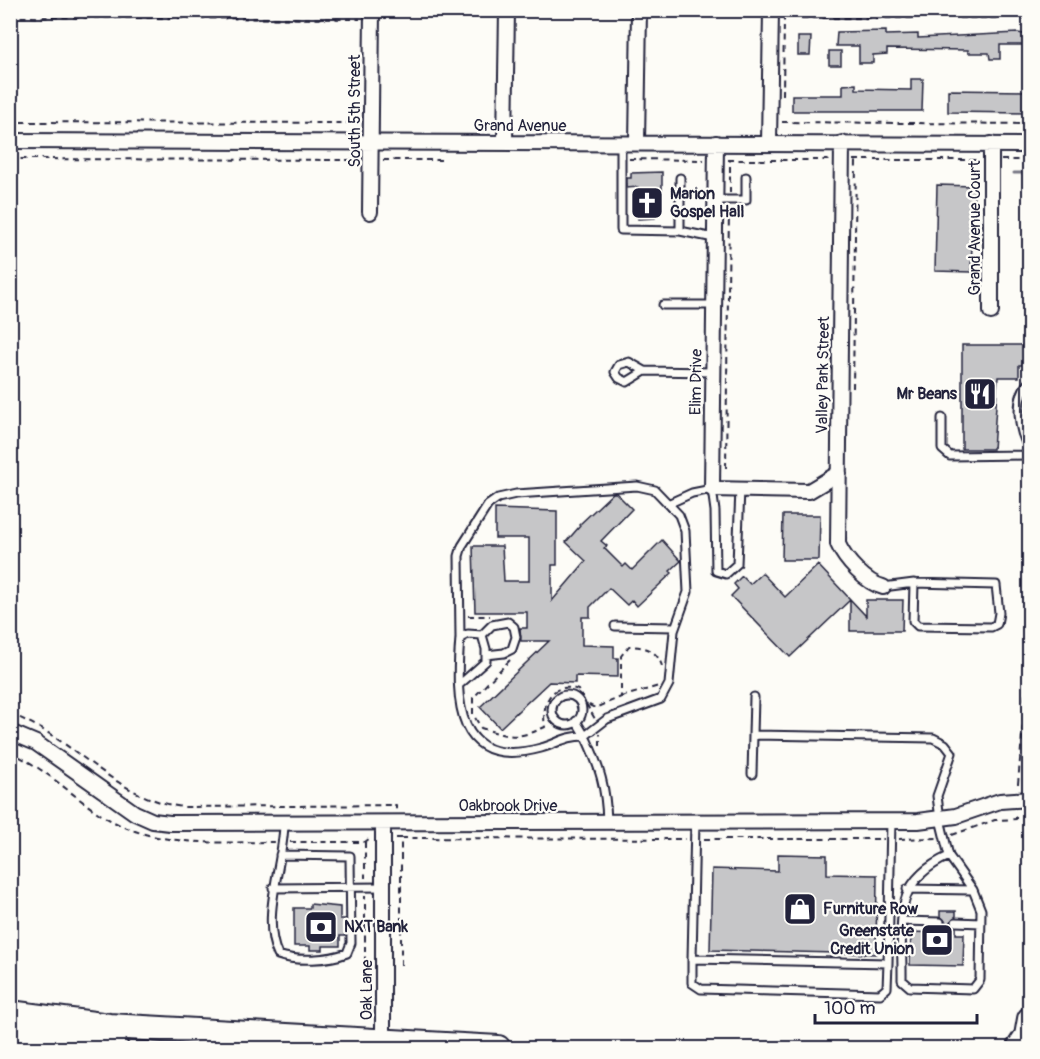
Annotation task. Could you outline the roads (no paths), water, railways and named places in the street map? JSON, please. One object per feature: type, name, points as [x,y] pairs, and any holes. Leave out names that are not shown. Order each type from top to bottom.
[{"type":"highway","points":[[10,1013],[109,1026],[383,1045],[498,1048]]},
{"type":"highway","points":[[1019,1048],[1027,1036],[1029,1019]]},
{"type":"highway","points":[[10,1035],[116,1048]]},
{"type":"street","name":"South 5th Street","points":[[370,212],[372,10]]},
{"type":"street","points":[[505,142],[507,10]]},
{"type":"street","points":[[637,143],[639,10]]},
{"type":"street","points":[[769,142],[771,10]]},
{"type":"street","name":"Grand Avenue","points":[[10,141],[769,142],[1029,145]]},
{"type":"street","name":"Elim Drive","points":[[711,489],[716,143]]},
{"type":"street","name":"Valley Park Street","points":[[842,143],[838,544],[841,552],[873,585],[883,586]]},
{"type":"street","name":"Grand Avenue Court","points":[[991,312],[992,144]]},
{"type":"street","points":[[711,489],[809,491],[839,473]]},
{"type":"street","name":"Oakbrook Drive","points":[[10,732],[36,743],[135,813],[153,821],[170,823],[891,821],[940,819],[965,813],[988,803],[1029,799]]},
{"type":"street","name":"Oak Lane","points":[[383,823],[383,1045]]},
{"type":"lane","points":[[621,143],[621,230],[680,231],[714,238]]},
{"type":"lane","points":[[715,200],[746,200],[747,177]]},
{"type":"lane","points":[[680,178],[680,231]]},
{"type":"lane","points":[[663,305],[714,305]]},
{"type":"lane","points":[[645,371],[713,372]]},
{"type":"lane","points":[[1029,381],[1022,388],[1019,415],[1022,437],[1029,450]]},
{"type":"lane","points":[[942,418],[942,449],[950,456],[1029,455]]},
{"type":"lane","points":[[625,485],[655,490],[679,514],[685,531],[688,592],[675,627],[669,684],[661,699],[607,719],[585,736],[568,736],[542,748],[500,753],[472,738],[460,713],[459,556],[481,514],[498,498],[625,485]]},
{"type":"lane","points":[[670,503],[692,493],[711,489],[715,511],[716,571],[726,574],[737,564],[741,489]]},
{"type":"lane","points":[[883,586],[914,583],[996,585],[999,613],[997,624],[991,627],[918,626],[913,621],[914,583]]},
{"type":"lane","points":[[460,638],[468,634],[482,635],[498,622],[508,622],[514,627],[516,637],[512,649],[504,653],[486,655]]},
{"type":"lane","points":[[615,626],[675,627]]},
{"type":"lane","points":[[459,685],[483,666],[486,655],[482,635]]},
{"type":"lane","points":[[566,695],[579,700],[582,709],[576,721],[567,724],[554,717],[553,707],[558,698],[566,695]]},
{"type":"lane","points":[[752,774],[754,697]]},
{"type":"lane","points":[[576,721],[600,769],[606,792],[607,822]]},
{"type":"lane","points":[[753,735],[933,738],[945,744],[952,753],[937,796],[949,856],[974,890],[981,910],[980,980],[978,986],[973,989],[910,987],[902,980],[903,921],[907,889],[924,870],[949,856]]},
{"type":"lane","points":[[695,822],[692,983],[701,989],[880,994],[886,988],[888,963],[891,821]]},
{"type":"lane","points":[[280,855],[350,856],[351,943],[347,953],[336,958],[286,958],[278,955],[274,946],[273,888],[284,823]]},
{"type":"lane","points":[[273,888],[383,887]]},
{"type":"lane","points":[[907,889],[974,890]]},
{"type":"lane","points":[[903,921],[940,922]]},
{"type":"lane","points":[[956,922],[981,923]]},
{"type":"lane","points":[[693,959],[888,963]]},
{"type":"waterway","points":[[1014,173],[1030,173]]},
{"type":"place","name":"Marion Gospel Hall","points":[[647,203]]},
{"type":"place","name":"Mr Beans","points":[[980,394]]},
{"type":"place","name":"Furniture Row","points":[[800,909]]},
{"type":"place","name":"NXT Bank","points":[[321,927]]},
{"type":"place","name":"Greenstate Credit Union","points":[[937,940]]}]
